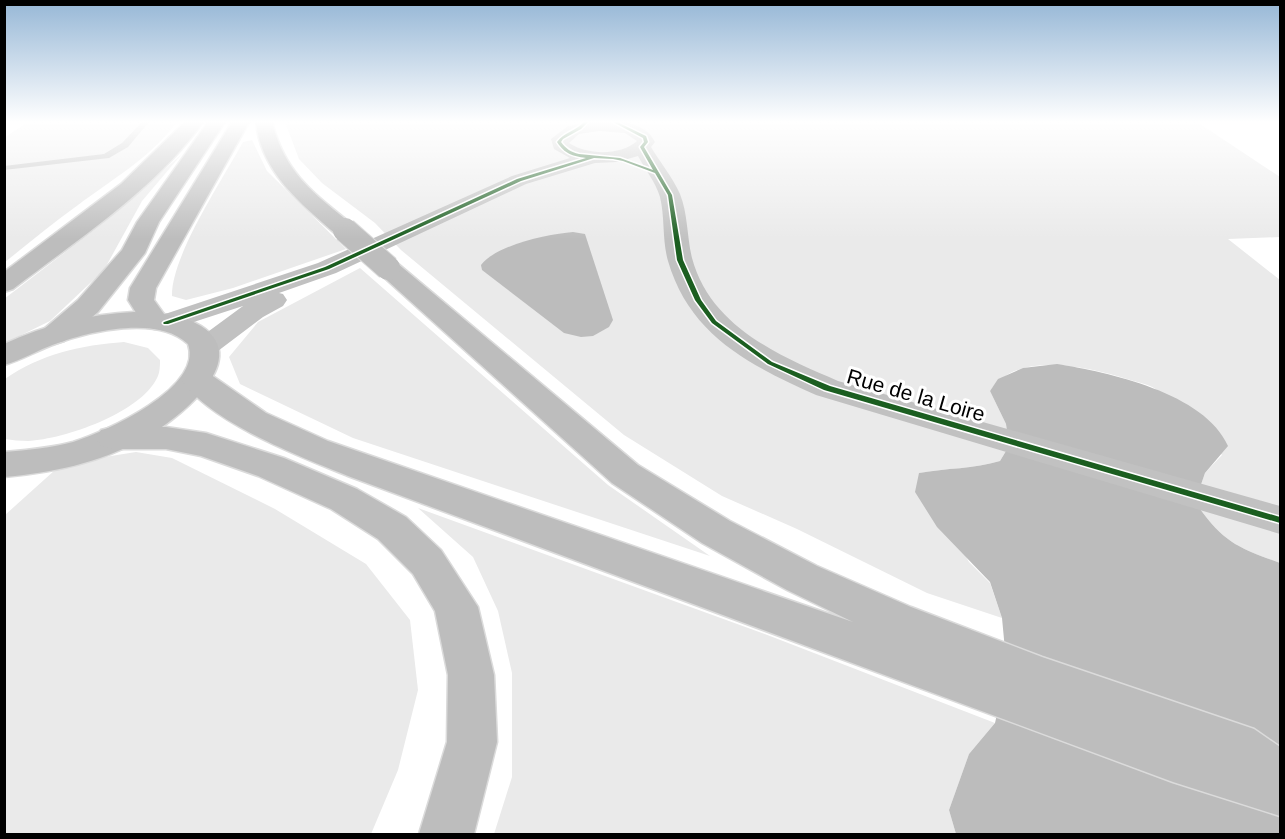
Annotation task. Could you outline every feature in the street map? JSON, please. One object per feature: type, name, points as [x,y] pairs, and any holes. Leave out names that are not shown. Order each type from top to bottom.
[{"type":"main road","points":[[4,284],[134,183],[157,161]]},
{"type":"main road","points":[[54,335],[88,306],[127,261],[148,222],[189,161]]},
{"type":"main road","points":[[161,322],[141,300],[143,288],[217,161]]},
{"type":"main road","points":[[278,161],[286,176],[309,200],[580,437],[625,474],[672,506],[802,578],[926,651],[1173,756],[1281,790]]},
{"type":"main road","points":[[4,356],[54,335],[108,323],[161,322],[191,332],[200,364],[232,408],[263,427],[294,441],[361,467],[926,651],[1042,680],[1236,747],[1281,778]]},
{"type":"main road","points":[[4,465],[40,461],[74,453],[113,438],[165,410],[200,364]]},
{"type":"main road","points":[[113,438],[166,438],[206,445],[271,467],[344,499],[392,528],[427,562],[456,607],[471,675],[472,742],[447,834]]},
{"type":"main road","points":[[4,487],[40,461]]},
{"type":"street","points":[[161,322],[327,268],[519,180],[549,161]]},
{"type":"street","points":[[519,180],[586,161]]},
{"type":"street","points":[[615,161],[657,174]]},
{"type":"street","name":"Rue de la Loire","points":[[650,161],[670,195],[680,260],[689,283],[714,322],[770,363],[827,388],[1281,520]]},
{"type":"street","points":[[200,364],[253,311],[312,279],[327,268]]},
{"type":"lane","points":[[4,168],[62,161]]},
{"type":"shaded area","points":[[4,161],[138,161],[59,219],[5,262]]},
{"type":"shaded area","points":[[176,161],[142,201],[104,270],[50,321],[5,343],[4,299],[98,227]]},
{"type":"shaded area","points":[[232,161],[262,161],[267,171],[346,249],[233,288],[186,300],[172,296],[174,279],[180,260],[200,218]]},
{"type":"shaded area","points":[[301,161],[1256,161],[1280,177],[1280,237],[1228,239],[1280,280],[1280,563],[1241,547],[1223,535],[1195,502],[1205,473],[1222,455],[1166,397],[1151,386],[1111,374],[1054,365],[1035,366],[1017,370],[1002,378],[990,391],[1006,424],[1009,446],[1000,461],[980,466],[919,473],[969,562],[990,583],[1002,618],[927,593],[797,529],[722,496],[624,435],[401,250],[375,223],[322,183]]},
{"type":"shaded area","points":[[573,232],[585,234],[613,320],[609,327],[593,336],[581,337],[564,333],[482,270],[481,265],[488,258],[510,246],[550,235]]},
{"type":"shaded area","points":[[360,268],[608,485],[710,556],[353,438],[240,384],[229,357],[258,322]]},
{"type":"shaded area","points":[[124,342],[148,348],[160,360],[157,378],[148,391],[135,402],[100,422],[61,435],[28,441],[5,439],[5,379],[33,363],[62,352]]},
{"type":"shaded area","points":[[1057,364],[1127,379],[1177,399],[1199,412],[1216,428],[1228,446],[1205,473],[1195,502],[1214,526],[1231,542],[1280,563],[1280,834],[956,834],[949,810],[969,754],[995,723],[1007,671],[1002,618],[990,582],[937,527],[915,492],[919,473],[980,466],[1000,461],[1009,446],[1006,424],[990,391],[998,379],[1023,368]]},
{"type":"shaded area","points":[[136,452],[172,458],[275,509],[366,564],[410,620],[418,690],[398,770],[371,834],[5,834],[5,515],[55,470],[92,459]]},
{"type":"shaded area","points":[[418,508],[770,636],[995,723],[969,754],[949,810],[956,834],[494,834],[512,777],[512,673],[498,611],[473,557]]},
{"type":"cycle path","points":[[166,323],[327,268],[519,180],[580,161]]},
{"type":"cycle path","points":[[626,161],[655,172]]},
{"type":"cycle path","points":[[650,161],[670,195],[680,260],[698,300],[714,322],[770,363],[827,388],[1280,520]]}]
